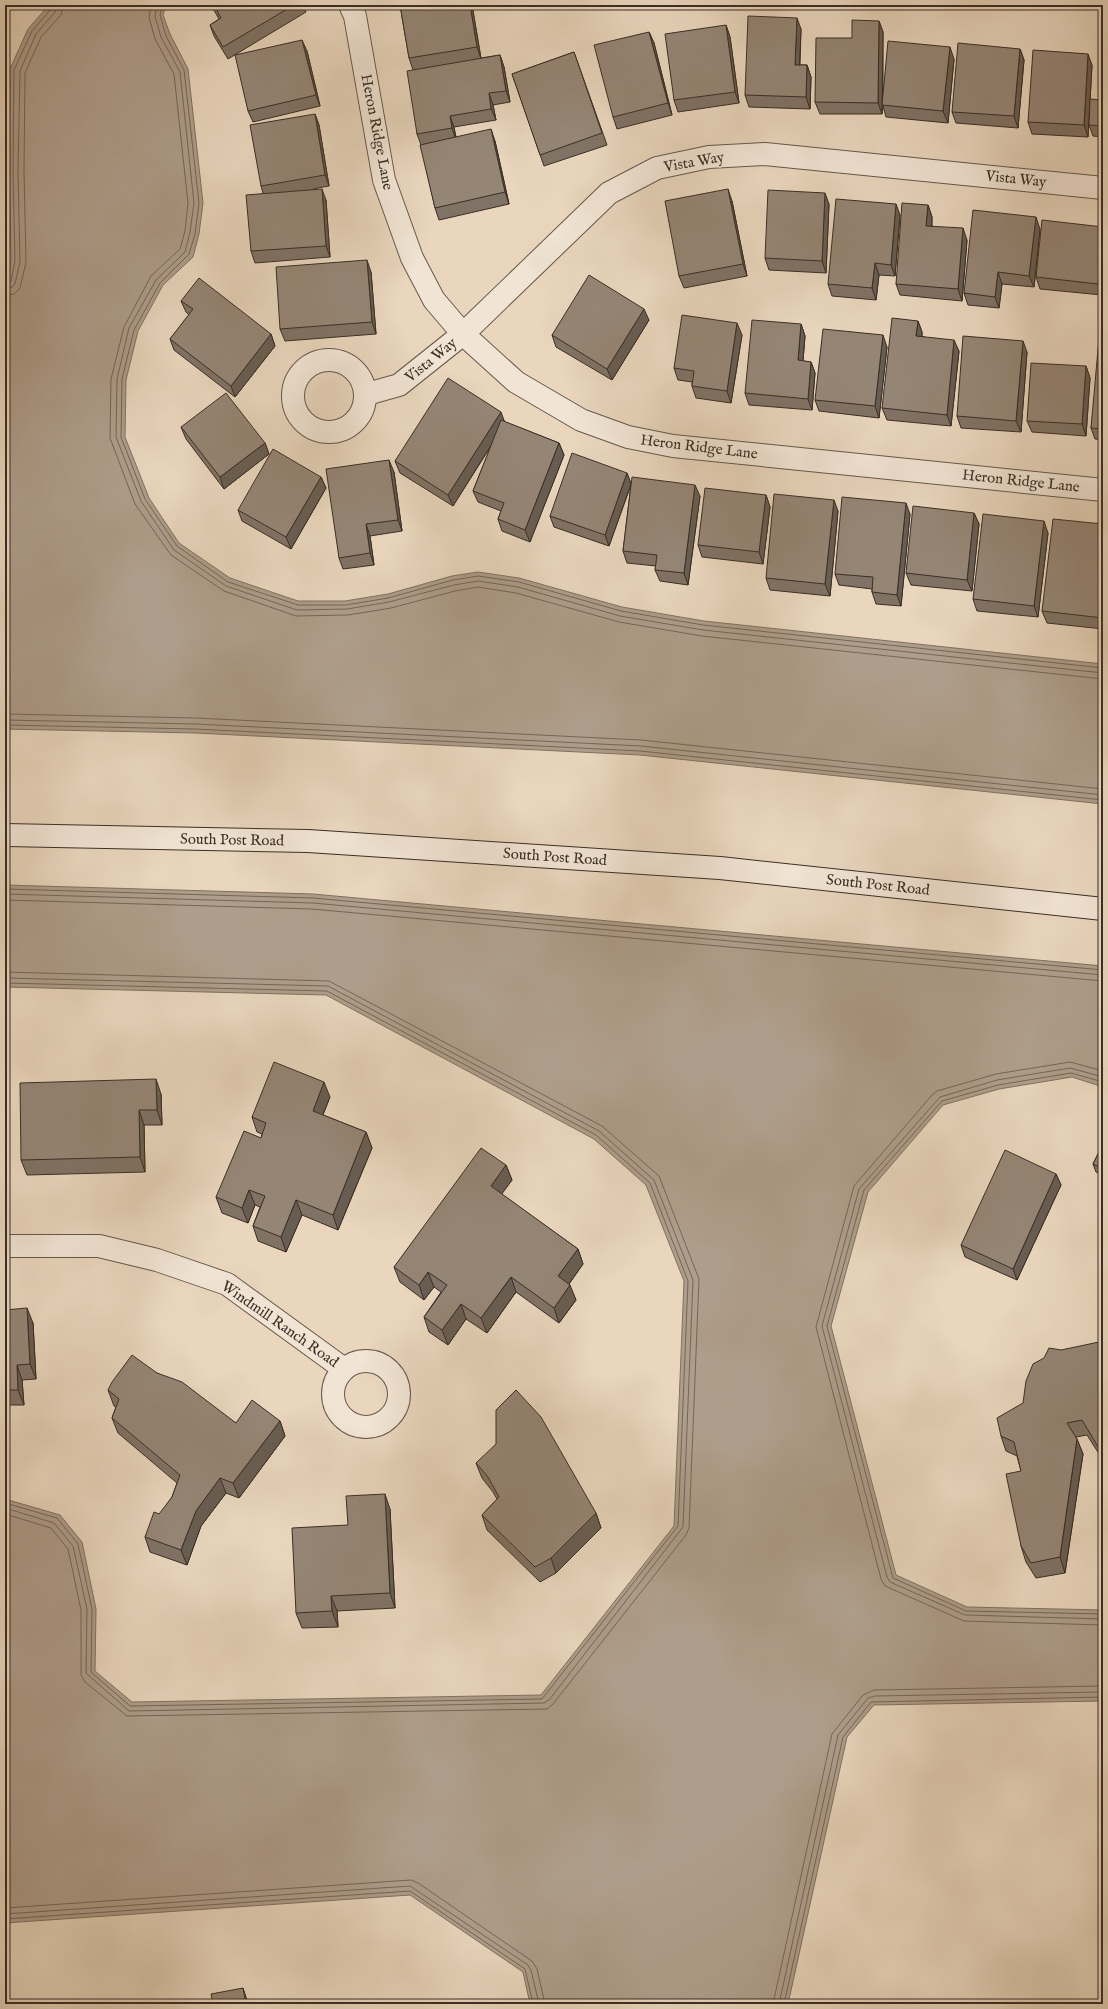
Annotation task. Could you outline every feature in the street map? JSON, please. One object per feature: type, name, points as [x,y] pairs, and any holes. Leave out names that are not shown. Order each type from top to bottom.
[{"type":"street","name":"Heron Ridge Lane","points":[[350,5],[355,16],[384,180],[412,258],[434,300],[463,334],[516,382],[581,420],[628,437],[673,446],[1103,490]]},
{"type":"street","name":"Vista Way","points":[[366,394],[400,385],[463,334],[609,192],[657,168],[709,157],[765,154],[1103,188]]},
{"type":"street","name":"South Post Road","points":[[5,835],[308,841],[704,867],[1103,909]]},
{"type":"street","name":"Windmill Ranch Road","points":[[5,1246],[99,1246],[157,1260],[227,1284],[344,1369]]},
{"type":"water","points":[[49,5],[166,5],[163,15],[170,34],[188,69],[203,203],[199,234],[193,257],[163,285],[138,331],[126,380],[125,437],[149,498],[179,543],[230,578],[298,601],[345,601],[388,594],[452,576],[478,572],[519,578],[622,607],[704,621],[1103,664],[1103,804],[640,755],[195,733],[5,729],[5,289],[11,261],[9,171],[10,69],[28,29]]},
{"type":"water","points":[[5,885],[313,894],[1103,966],[1103,1087],[1072,1077],[999,1089],[943,1105],[868,1192],[831,1326],[896,1575],[967,1607],[1103,1610],[1103,1701],[874,1705],[847,1737],[788,2004],[530,2004],[523,1972],[410,1895],[5,1923],[5,1499],[60,1515],[82,1542],[96,1609],[95,1671],[132,1702],[541,1695],[674,1526],[684,1281],[646,1185],[594,1139],[326,995],[5,987]]},
{"type":"building","points":[[214,5],[294,5],[223,47],[210,25],[221,18]]},
{"type":"building","points":[[400,5],[470,5],[477,47],[409,58]]},
{"type":"building","points":[[748,16],[797,18],[795,65],[807,65],[806,97],[745,95]]},
{"type":"building","points":[[852,20],[879,21],[878,103],[815,102],[816,38],[852,38]]},
{"type":"building","points":[[726,25],[735,92],[674,100],[665,34]]},
{"type":"building","points":[[649,32],[668,103],[613,117],[594,45]]},
{"type":"building","points":[[302,40],[316,95],[248,111],[235,55]]},
{"type":"building","points":[[888,41],[950,47],[943,111],[882,105]]},
{"type":"building","points":[[958,43],[1020,49],[1014,116],[952,112]]},
{"type":"building","points":[[1033,50],[1088,54],[1084,125],[1028,122]]},
{"type":"building","points":[[574,52],[602,133],[540,155],[512,74]]},
{"type":"building","points":[[500,55],[506,91],[489,93],[491,109],[450,116],[452,128],[417,134],[407,71]]},
{"type":"building","points":[[1090,99],[1103,100],[1103,126],[1089,125]]},
{"type":"building","points":[[315,114],[325,175],[261,186],[250,125]]},
{"type":"building","points":[[491,129],[505,192],[435,208],[420,145]]},
{"type":"building","points":[[322,189],[326,246],[251,251],[246,195]]},
{"type":"building","points":[[728,189],[743,264],[679,276],[665,201]]},
{"type":"building","points":[[768,190],[825,193],[822,261],[765,258]]},
{"type":"building","points":[[836,199],[896,204],[891,265],[875,263],[872,288],[828,284]]},
{"type":"building","points":[[902,203],[928,205],[926,226],[963,228],[958,289],[896,284]]},
{"type":"building","points":[[973,210],[1036,217],[1029,276],[998,272],[995,297],[964,293]]},
{"type":"building","points":[[1042,220],[1103,227],[1098,284],[1036,277]]},
{"type":"building","points":[[367,260],[372,322],[280,329],[276,267]]},
{"type":"building","points":[[589,275],[644,309],[607,369],[552,335]]},
{"type":"building","points":[[199,278],[271,334],[231,386],[170,339],[193,309],[181,301]]},
{"type":"building","points":[[1103,297],[1103,319],[1101,318]]},
{"type":"building","points":[[682,315],[737,323],[727,391],[692,386],[694,371],[674,368]]},
{"type":"building","points":[[892,318],[918,321],[916,336],[954,340],[947,415],[882,408]]},
{"type":"building","points":[[752,320],[801,324],[798,360],[811,362],[808,399],[745,393]]},
{"type":"building","points":[[823,329],[883,335],[875,406],[815,400]]},
{"type":"building","points":[[963,336],[1023,341],[1016,421],[957,416]]},
{"type":"building","points":[[1099,338],[1103,339],[1103,429],[1091,428]]},
{"type":"building","points":[[1031,363],[1086,366],[1082,424],[1027,421]]},
{"type":"building","points":[[448,378],[501,412],[448,495],[395,461]]},
{"type":"building","points":[[226,393],[265,443],[220,477],[181,427]]},
{"type":"building","points":[[501,420],[559,443],[525,530],[498,519],[504,503],[473,491]]},
{"type":"building","points":[[273,449],[321,477],[286,537],[238,510]]},
{"type":"building","points":[[572,453],[627,473],[605,535],[550,516]]},
{"type":"building","points":[[389,460],[398,520],[366,524],[370,553],[339,558],[326,469]]},
{"type":"building","points":[[632,477],[695,485],[684,573],[655,570],[657,555],[623,551]]},
{"type":"building","points":[[705,488],[766,495],[759,552],[698,545]]},
{"type":"building","points":[[774,494],[834,500],[825,584],[766,578]]},
{"type":"building","points":[[842,497],[906,503],[897,595],[872,592],[873,577],[835,574]]},
{"type":"building","points":[[913,506],[974,513],[967,580],[906,573]]},
{"type":"building","points":[[983,514],[1044,521],[1034,606],[973,599]]},
{"type":"building","points":[[1053,519],[1103,524],[1103,618],[1042,611]]},
{"type":"building","points":[[274,1062],[324,1082],[313,1111],[366,1132],[333,1215],[296,1200],[281,1237],[253,1226],[265,1196],[249,1190],[242,1208],[216,1197],[244,1131],[261,1138],[266,1123],[252,1117]]},
{"type":"building","points":[[156,1079],[157,1110],[139,1110],[140,1157],[21,1160],[20,1083]]},
{"type":"building","points":[[1103,1144],[1103,1169],[1093,1164]]},
{"type":"building","points":[[481,1148],[506,1165],[491,1186],[578,1249],[558,1276],[570,1285],[554,1308],[511,1277],[481,1318],[461,1304],[442,1330],[424,1317],[447,1285],[428,1272],[419,1285],[394,1267]]},
{"type":"building","points":[[1005,1150],[1056,1174],[1013,1269],[961,1245]]},
{"type":"building","points":[[27,1308],[30,1364],[17,1365],[18,1390],[5,1390],[5,1310]]},
{"type":"building","points":[[1103,1334],[1103,1451],[1100,1450],[1082,1420],[1067,1423],[1077,1439],[1060,1557],[1031,1563],[1021,1546],[1006,1474],[1021,1471],[1014,1442],[1001,1436],[997,1418],[1023,1403],[1026,1381],[1033,1364],[1044,1358],[1049,1348],[1061,1350],[1099,1342]]},
{"type":"building","points":[[132,1355],[157,1373],[182,1382],[236,1423],[252,1400],[280,1421],[233,1483],[220,1478],[196,1511],[181,1550],[145,1537],[154,1512],[159,1514],[172,1497],[180,1475],[112,1418],[119,1399],[108,1390],[112,1382]]},
{"type":"building","points":[[516,1390],[541,1417],[596,1513],[551,1558],[535,1567],[482,1515],[499,1497],[488,1477],[476,1463],[496,1444],[496,1410]]},
{"type":"building","points":[[385,1494],[390,1593],[331,1596],[332,1611],[296,1613],[292,1528],[348,1525],[346,1496]]},
{"type":"building","points":[[243,1988],[246,2004],[213,2004],[211,1994]]}]
